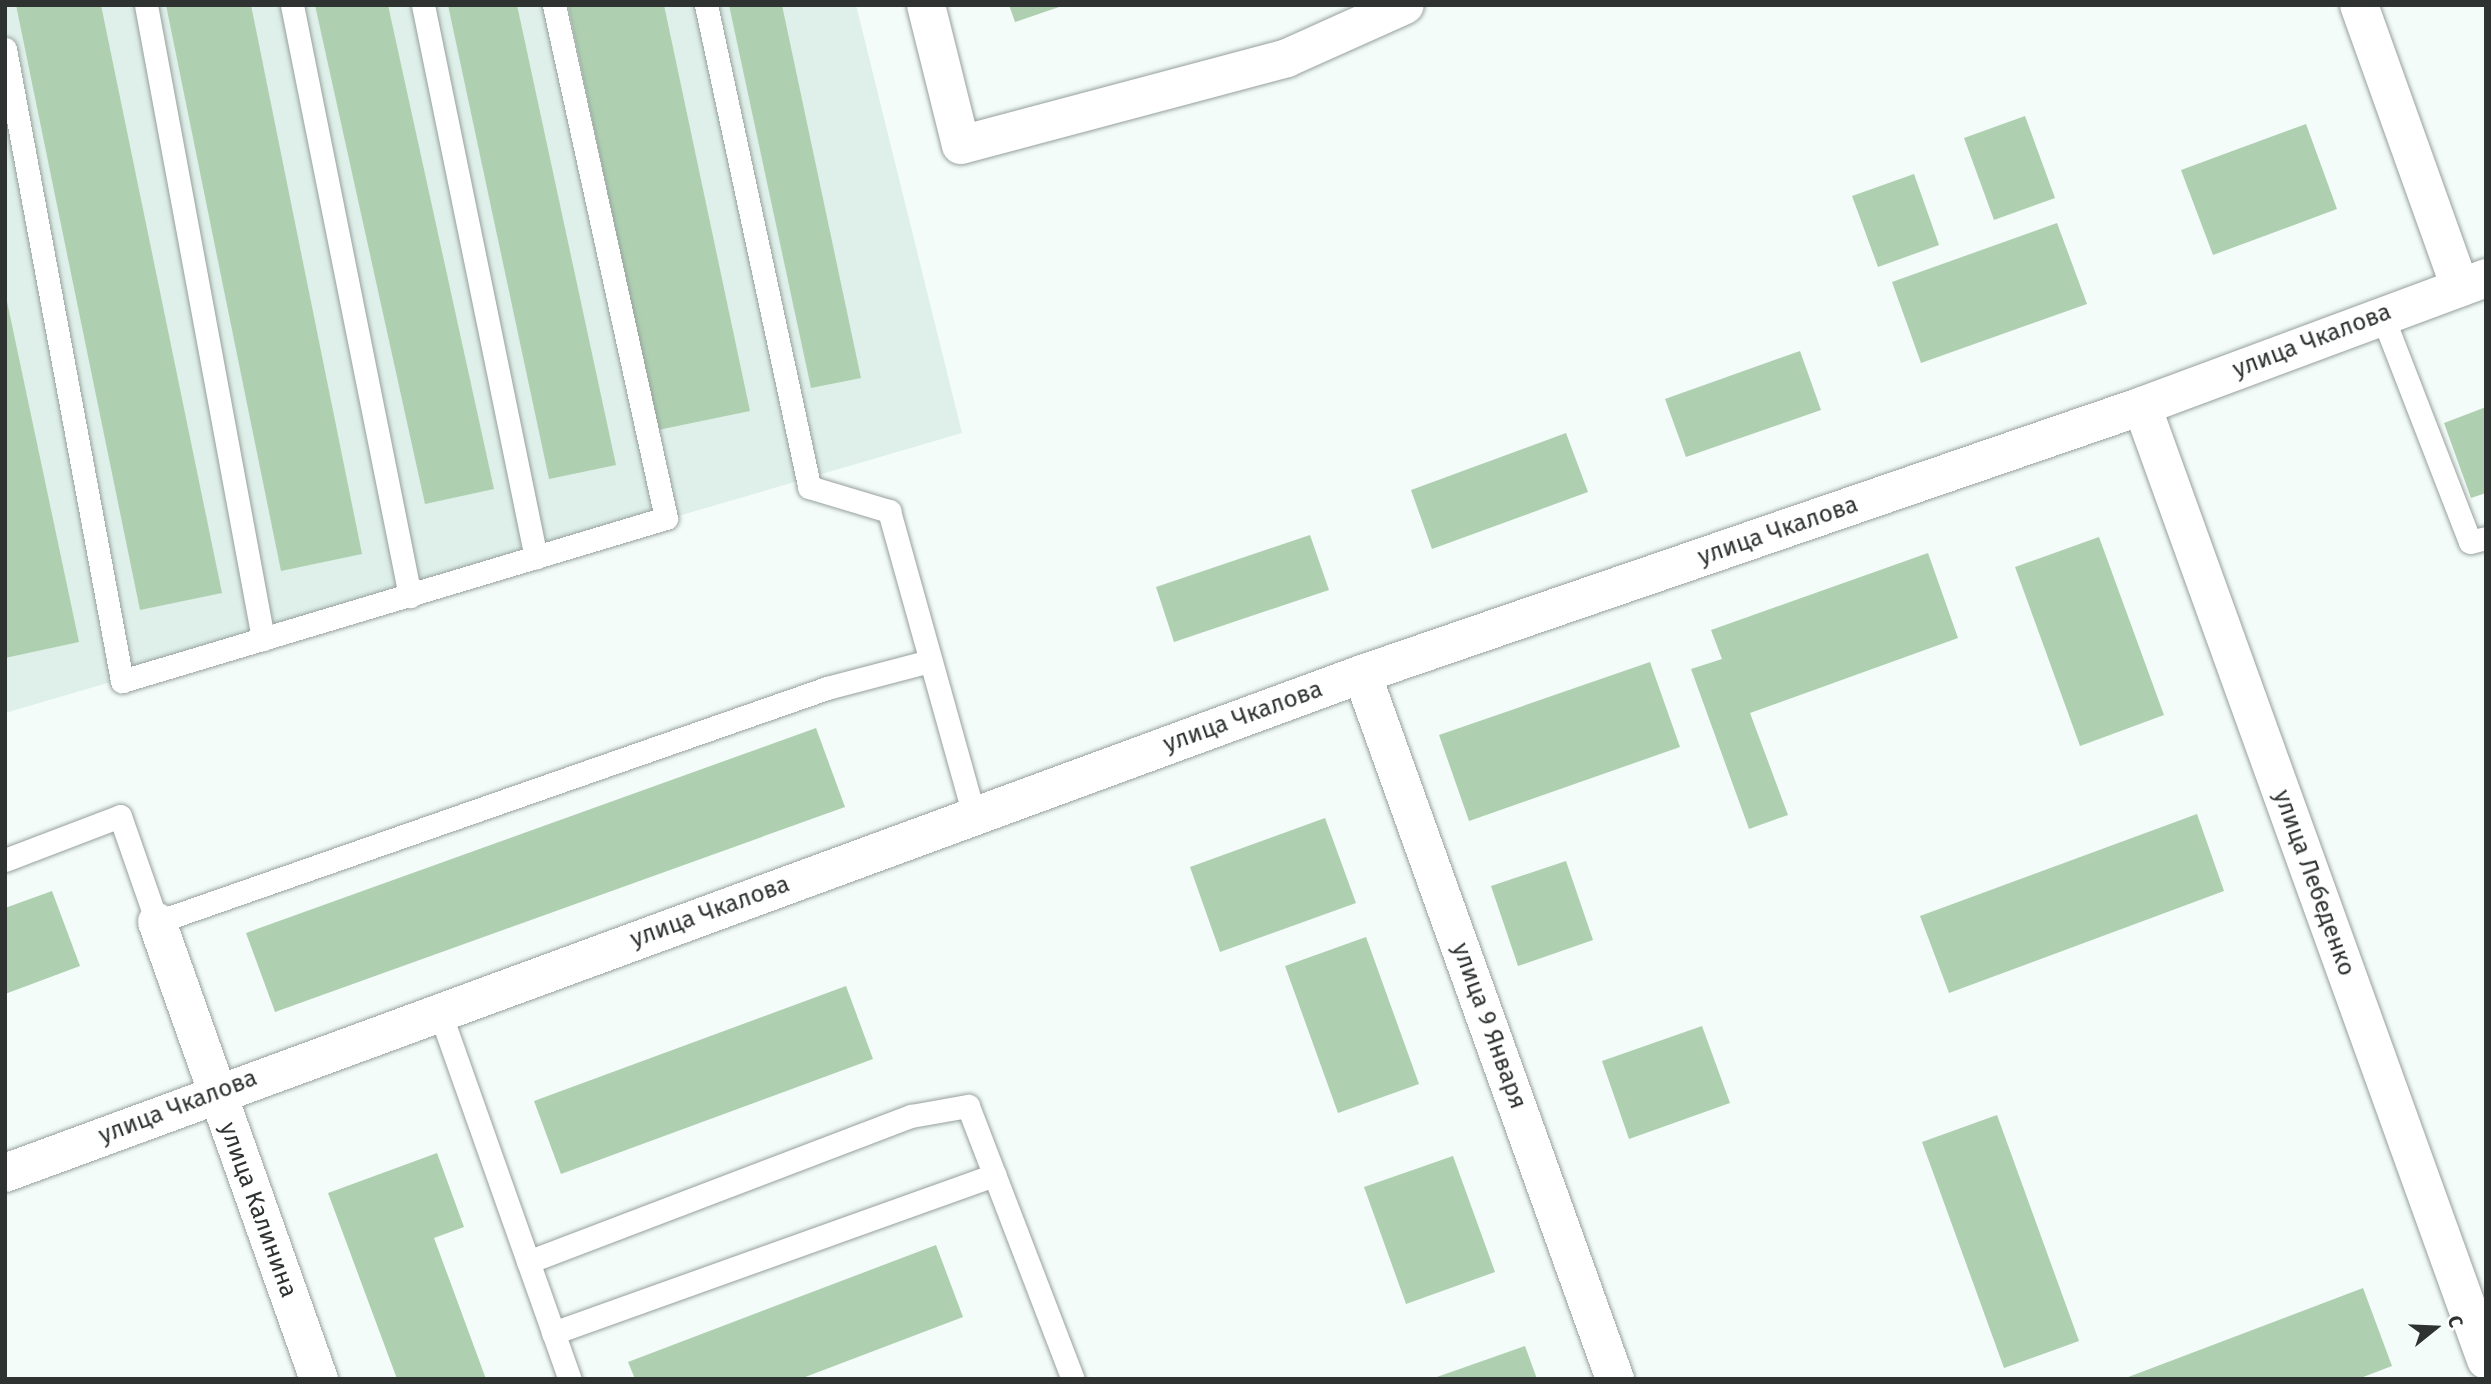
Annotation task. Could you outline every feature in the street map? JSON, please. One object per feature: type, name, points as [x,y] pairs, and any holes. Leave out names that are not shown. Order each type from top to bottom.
[{"type":"street","points":[[926,5],[961,145],[1287,58],[1405,5]]},
{"type":"street","points":[[2359,5],[2473,283]]},
{"type":"street","name":"улица Чкалова","points":[[5,1173],[215,1092],[1362,674],[2141,406],[2473,283]]},
{"type":"street","name":"улица Лебеденко","points":[[2141,406],[2486,1360]]},
{"type":"street","name":"улица 9 Января","points":[[1362,674],[1615,1379]]},
{"type":"street","name":"улица Калинина","points":[[157,922],[215,1092],[319,1379]]},
{"type":"lane","points":[[146,5],[263,639]]},
{"type":"lane","points":[[292,5],[410,596]]},
{"type":"lane","points":[[423,5],[536,558]]},
{"type":"lane","points":[[5,49],[122,681],[666,518],[554,5]]},
{"type":"lane","points":[[706,5],[809,487],[889,511],[974,816]]},
{"type":"lane","points":[[2382,315],[2470,542],[2486,538]]},
{"type":"lane","points":[[5,860],[120,816],[157,922],[827,688],[930,661]]},
{"type":"lane","points":[[439,1010],[570,1379]]},
{"type":"lane","points":[[528,1262],[911,1116],[968,1106],[1073,1379]]},
{"type":"lane","points":[[553,1333],[995,1175]]},
{"type":"shaded area","points":[[5,5],[856,5],[962,433],[5,713]]},
{"type":"building","points":[[16,5],[101,5],[222,593],[140,610]]},
{"type":"building","points":[[166,5],[251,5],[362,554],[281,571]]},
{"type":"building","points":[[315,5],[388,5],[494,489],[425,504]]},
{"type":"building","points":[[448,5],[517,5],[616,465],[549,479]]},
{"type":"building","points":[[568,5],[664,5],[750,411],[658,430]]},
{"type":"building","points":[[729,5],[782,5],[861,378],[811,388]]},
{"type":"building","points":[[1009,5],[1062,5],[1062,6],[1015,22]]},
{"type":"building","points":[[2025,116],[2055,198],[1994,220],[1964,138]]},
{"type":"building","points":[[2306,124],[2337,209],[2213,255],[2181,170]]},
{"type":"building","points":[[1914,174],[1939,245],[1878,267],[1852,196]]},
{"type":"building","points":[[2057,223],[2087,304],[1921,363],[1892,282]]},
{"type":"building","points":[[5,292],[79,642],[5,658]]},
{"type":"building","points":[[1800,351],[1821,410],[1686,457],[1665,399]]},
{"type":"building","points":[[2486,407],[2486,493],[2471,498],[2444,423]]},
{"type":"building","points":[[1566,433],[1588,492],[1432,549],[1411,490]]},
{"type":"building","points":[[1310,535],[1329,590],[1174,642],[1156,587]]},
{"type":"building","points":[[2099,537],[2164,715],[2080,746],[2015,567]]},
{"type":"building","points":[[1928,553],[1958,638],[1750,713],[1788,815],[1749,829],[1691,669],[1722,659],[1711,630]]},
{"type":"building","points":[[1650,662],[1680,747],[1469,821],[1439,735]]},
{"type":"building","points":[[816,728],[845,807],[275,1012],[246,933]]},
{"type":"building","points":[[2197,814],[2224,891],[1949,993],[1920,916]]},
{"type":"building","points":[[1325,818],[1356,903],[1220,952],[1190,867]]},
{"type":"building","points":[[1566,861],[1593,940],[1518,966],[1491,886]]},
{"type":"building","points":[[52,891],[80,966],[5,994],[5,908]]},
{"type":"building","points":[[1366,937],[1419,1084],[1338,1113],[1285,966]]},
{"type":"building","points":[[846,986],[873,1059],[561,1174],[534,1101]]},
{"type":"building","points":[[1702,1026],[1730,1103],[1629,1139],[1602,1061]]},
{"type":"building","points":[[1997,1115],[2079,1341],[2004,1368],[1922,1142]]},
{"type":"building","points":[[437,1153],[464,1227],[434,1238],[486,1379],[397,1379],[328,1193]]},
{"type":"building","points":[[1453,1156],[1495,1272],[1406,1304],[1364,1187]]},
{"type":"building","points":[[936,1245],[963,1317],[800,1379],[635,1379],[628,1362]]},
{"type":"building","points":[[2363,1288],[2392,1366],[2358,1379],[2123,1379]]},
{"type":"building","points":[[1525,1346],[1537,1379],[1434,1379],[1434,1378]]}]
